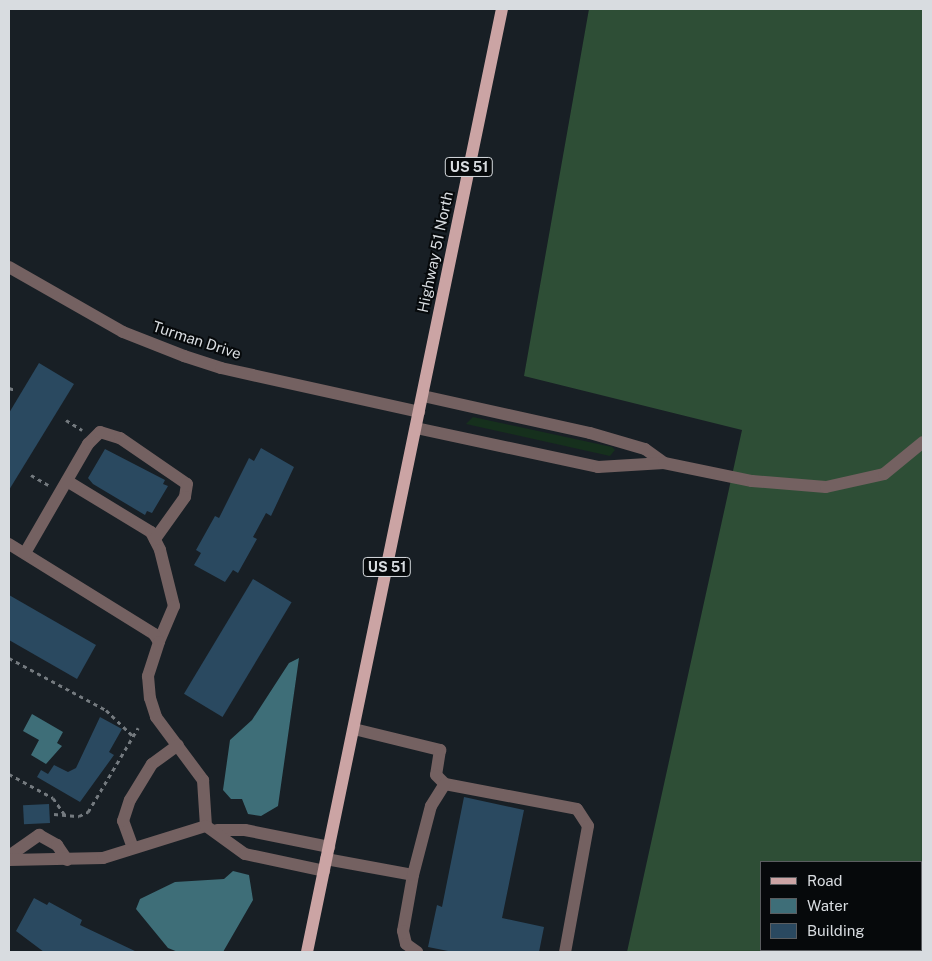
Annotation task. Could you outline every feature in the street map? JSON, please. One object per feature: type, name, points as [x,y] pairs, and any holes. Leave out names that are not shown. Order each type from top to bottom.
[{"type":"main road","name":"Highway 51 North","points":[[423,396],[502,9]]},
{"type":"main road","name":"US 51","points":[[307,952],[423,396]]},
{"type":"street","name":"Turman Drive","points":[[9,267],[123,332],[184,356],[220,368],[419,412]]},
{"type":"street","points":[[423,396],[590,433],[645,449],[664,463]]},
{"type":"street","points":[[416,428],[598,467],[664,463],[752,481],[826,487],[884,474],[923,442]]},
{"type":"street","points":[[25,553],[67,482],[100,432],[183,478],[188,484],[185,496],[154,539]]},
{"type":"street","points":[[67,482],[129,518],[154,539],[174,606],[159,642],[148,676],[150,698],[156,717],[203,780],[212,828],[245,854],[326,859],[413,875]]},
{"type":"street","points":[[9,544],[140,624],[159,642]]},
{"type":"street","points":[[354,729],[440,750],[436,775],[445,784],[577,809],[588,826],[565,952]]},
{"type":"street","points":[[133,848],[123,821],[130,800],[152,764],[178,745]]},
{"type":"street","points":[[417,952],[406,944],[403,931],[413,875],[431,806],[445,784]]},
{"type":"street","points":[[9,860],[103,858],[133,848],[212,828],[246,830],[326,859]]},
{"type":"street","points":[[9,856],[39,835],[57,845],[67,860]]},
{"type":"path","points":[[9,388],[15,390]]},
{"type":"path","points":[[9,658],[106,710],[134,737]]},
{"type":"path","points":[[54,814],[65,815],[88,812],[138,728]]},
{"type":"path","points":[[9,774],[52,798],[65,815]]},
{"type":"green space","points":[[589,9],[923,9],[923,952],[627,952],[742,430],[524,376]]},
{"type":"green space","points":[[473,417],[612,447],[615,450],[610,456],[466,424]]},
{"type":"water","points":[[299,658],[278,806],[261,816],[248,814],[242,799],[231,799],[223,790],[230,740],[252,720],[289,663]]},
{"type":"water","points":[[32,714],[63,732],[57,743],[62,746],[46,764],[31,755],[39,740],[23,731]]},
{"type":"water","points":[[233,871],[249,875],[253,900],[223,952],[178,952],[168,948],[136,909],[140,899],[175,882],[224,879]]},
{"type":"building","points":[[39,363],[74,384],[9,490],[9,413]]},
{"type":"building","points":[[261,448],[294,467],[271,516],[266,513],[253,537],[257,539],[238,573],[233,570],[225,582],[194,565],[201,553],[196,550],[215,516],[219,518],[249,458],[254,461]]},
{"type":"building","points":[[105,449],[165,480],[163,484],[168,486],[152,513],[147,511],[145,515],[93,484],[88,478]]},
{"type":"building","points":[[253,579],[292,602],[223,717],[184,694]]},
{"type":"building","points":[[9,595],[96,645],[77,679],[9,640]]},
{"type":"building","points":[[100,717],[122,729],[109,752],[114,755],[80,802],[37,777],[41,770],[48,774],[54,765],[68,772],[76,768]]},
{"type":"building","points":[[464,797],[524,810],[502,918],[544,927],[539,952],[453,952],[428,947],[437,905],[442,907]]},
{"type":"building","points":[[49,804],[50,823],[24,824],[23,805]]},
{"type":"building","points":[[34,898],[47,905],[49,902],[82,920],[80,925],[137,952],[44,952],[16,931]]}]
